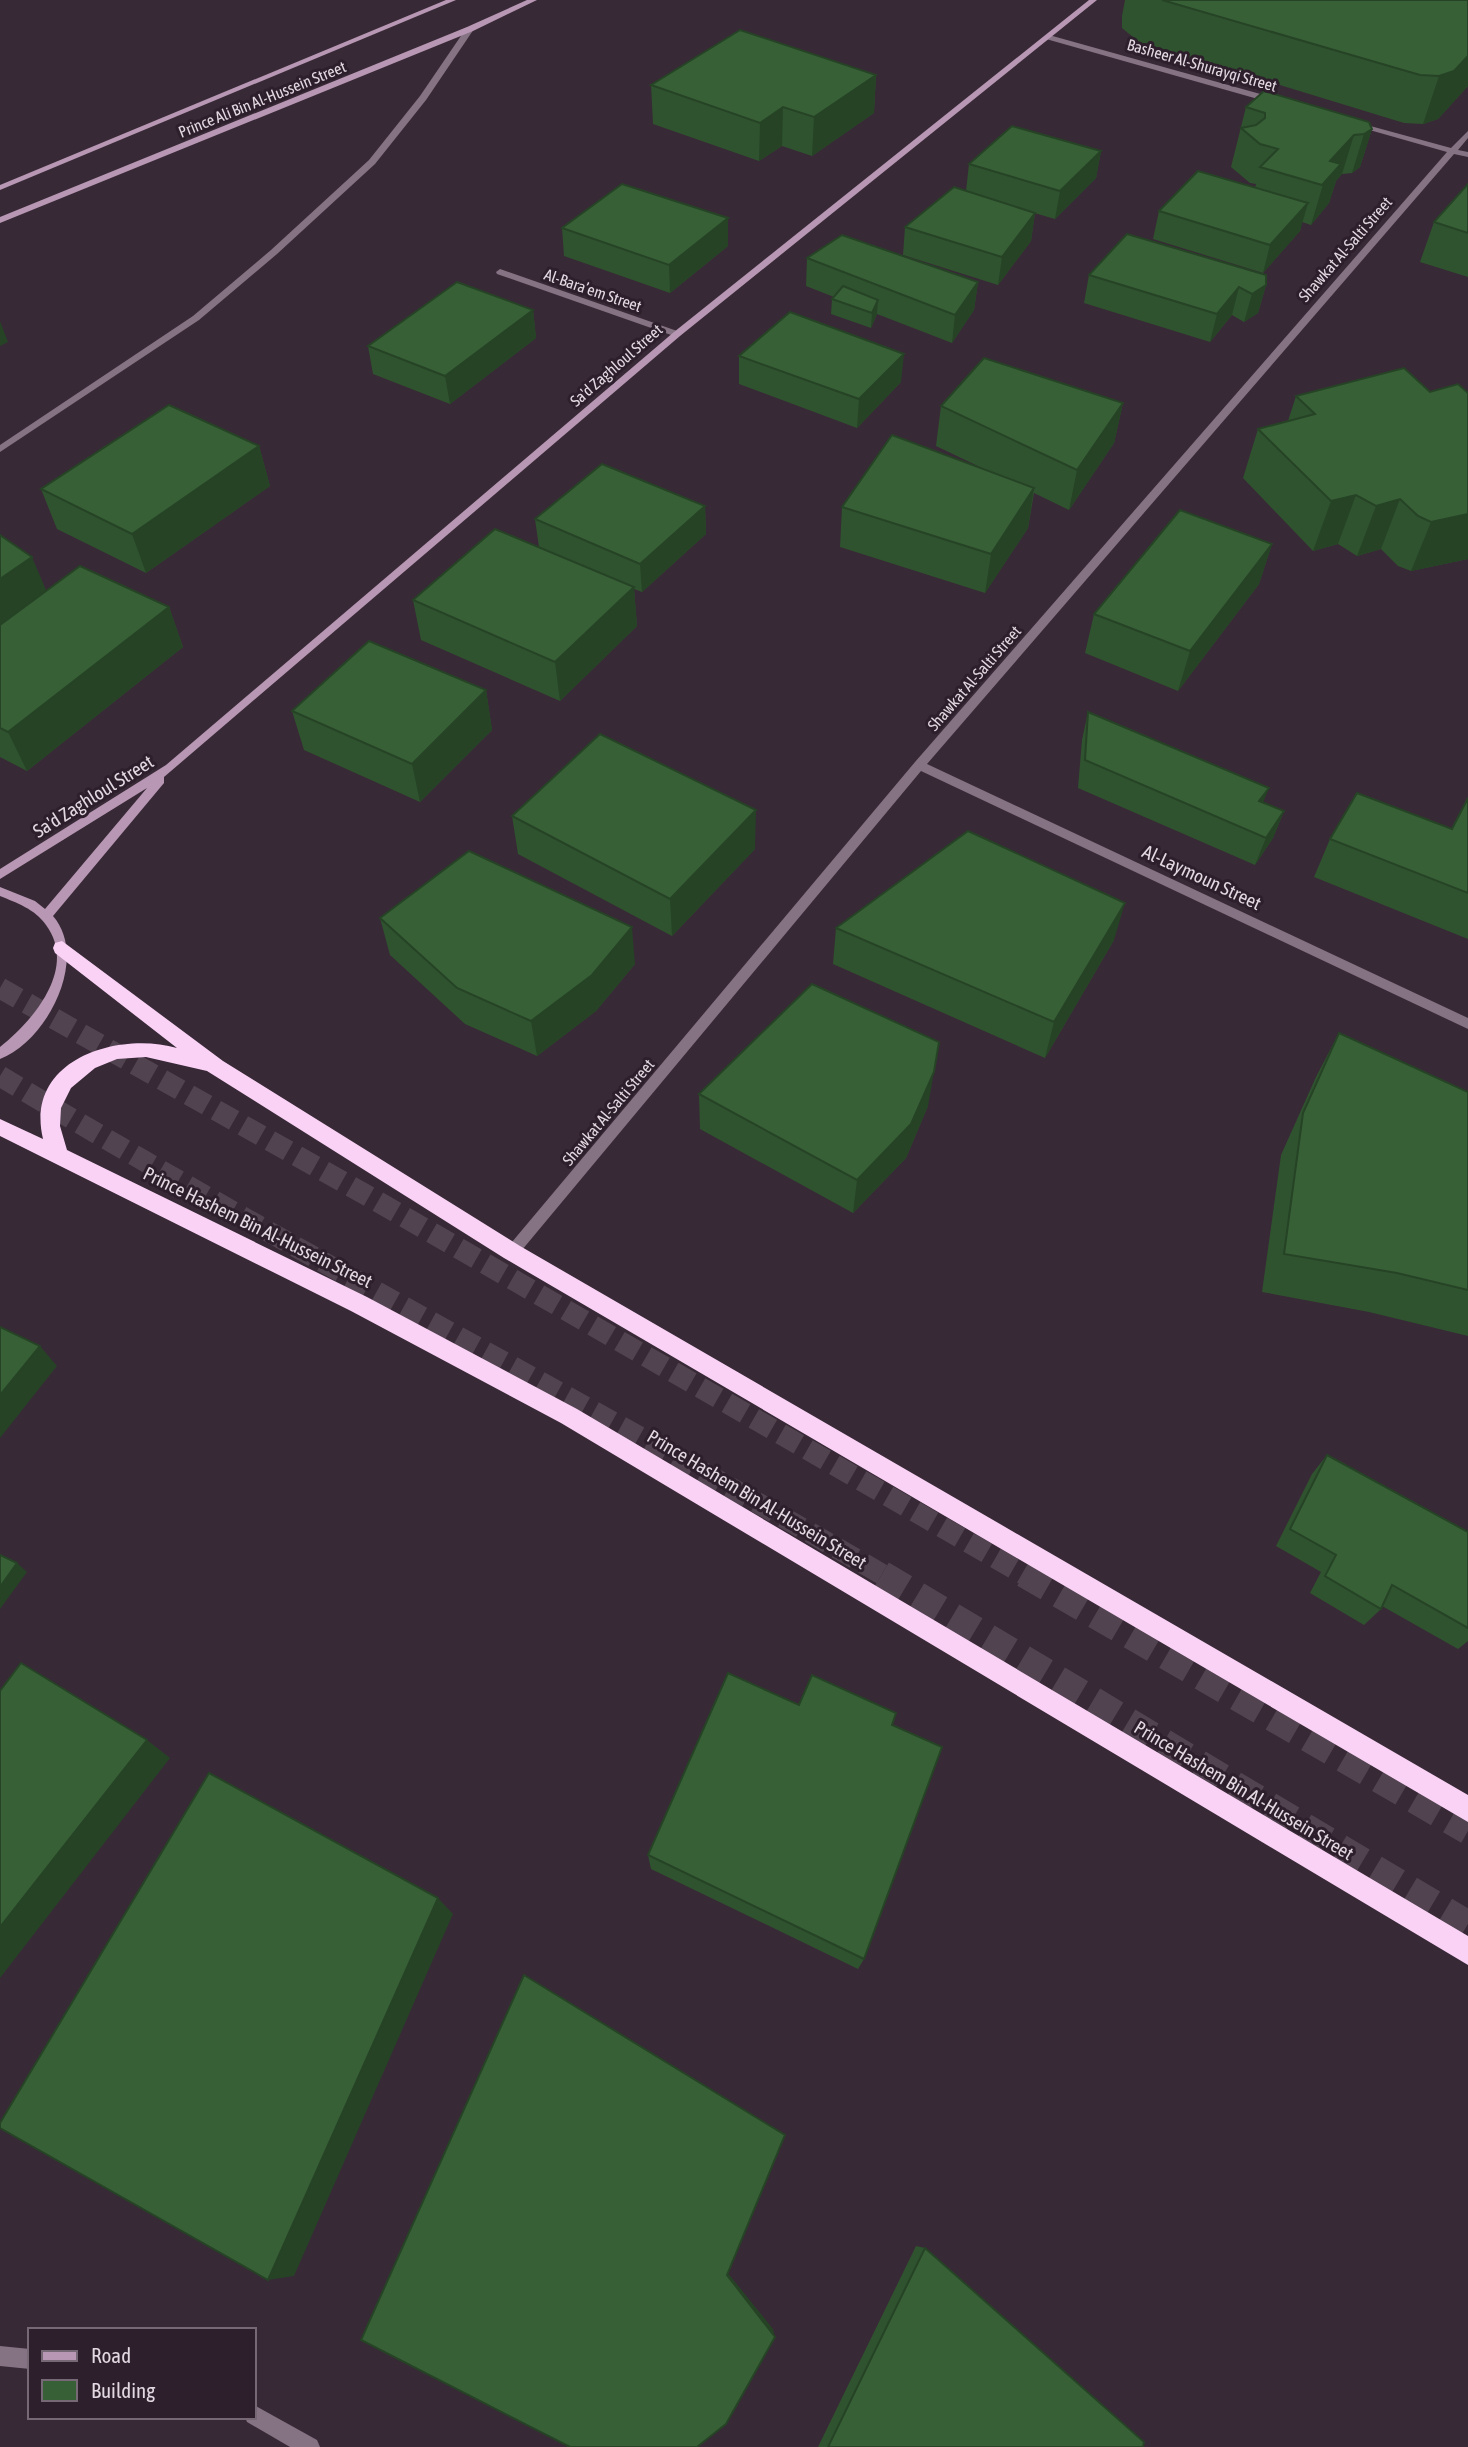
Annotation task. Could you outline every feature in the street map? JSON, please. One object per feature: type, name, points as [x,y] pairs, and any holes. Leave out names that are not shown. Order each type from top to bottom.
[{"type":"highway","points":[[62,948],[216,1067],[512,1252],[1468,1809]]},
{"type":"highway","points":[[58,1156],[49,1123],[51,1107],[58,1092],[85,1065],[122,1050],[143,1049],[216,1067]]},
{"type":"highway","name":"Prince Hashem Bin Al-Hussein Street","points":[[0,1127],[359,1304],[569,1416],[1468,1951]]},
{"type":"street","name":"Prince Ali Bin Al-Hussein Street","points":[[0,188],[452,0]]},
{"type":"street","name":"Prince Ali Bin Al-Hussein Street","points":[[0,220],[470,29],[533,0]]},
{"type":"street","name":"Sa'd Zaghloul Street","points":[[0,875],[170,768],[677,334],[1093,0]]},
{"type":"street","points":[[0,449],[196,318],[275,252],[372,162],[423,98],[470,29]]},
{"type":"street","name":"Basheer Al-Shurayqi Street","points":[[1049,37],[1290,105]]},
{"type":"street","points":[[1344,120],[1468,155]]},
{"type":"street","name":"Shawkat Al-Salti Street","points":[[512,1252],[919,765],[1468,133]]},
{"type":"street","name":"Al-Bara’em Street","points":[[500,272],[677,334]]},
{"type":"street","name":"Al-Laymoun Street","points":[[919,765],[1468,1024]]},
{"type":"street","name":"Sa'd Zaghloul Street","points":[[46,916],[170,768]]},
{"type":"street","points":[[0,891],[25,900],[46,916],[59,936],[62,948],[62,976],[50,1005],[26,1034],[0,1054]]},
{"type":"street","points":[[0,2356],[28,2359]]},
{"type":"street","points":[[256,2416],[310,2447]]},
{"type":"building","points":[[1162,0],[1468,0],[1468,56],[1454,71],[1439,76],[1420,75]]},
{"type":"building","points":[[740,30],[876,75],[814,117],[783,107],[760,123],[651,85]]},
{"type":"building","points":[[1264,91],[1369,122],[1372,129],[1364,134],[1354,135],[1330,161],[1341,164],[1322,185],[1260,167],[1278,149],[1260,144],[1241,128],[1256,125],[1265,118],[1265,113],[1246,107]]},
{"type":"building","points":[[1012,126],[1101,151],[1060,191],[969,164]]},
{"type":"building","points":[[1198,171],[1308,203],[1270,245],[1159,211]]},
{"type":"building","points":[[622,184],[728,218],[669,265],[562,228]]},
{"type":"building","points":[[1468,184],[1468,233],[1434,222]]},
{"type":"building","points":[[954,187],[1035,213],[1002,257],[905,227]]},
{"type":"building","points":[[1127,234],[1266,275],[1266,285],[1252,294],[1239,287],[1217,314],[1089,275]]},
{"type":"building","points":[[842,235],[978,282],[955,315],[807,258]]},
{"type":"building","points":[[457,282],[533,310],[445,376],[368,346]]},
{"type":"building","points":[[843,286],[878,300],[872,313],[832,299]]},
{"type":"building","points":[[790,312],[904,354],[859,399],[739,356]]},
{"type":"building","points":[[984,358],[1123,403],[1077,470],[941,406]]},
{"type":"building","points":[[1404,368],[1430,392],[1458,384],[1468,393],[1468,514],[1431,522],[1418,516],[1400,499],[1376,506],[1356,495],[1331,501],[1258,429],[1315,414],[1296,396]]},
{"type":"building","points":[[169,405],[259,446],[132,534],[41,489]]},
{"type":"building","points":[[892,435],[1034,488],[991,554],[842,507]]},
{"type":"building","points":[[602,464],[705,506],[640,564],[535,519]]},
{"type":"building","points":[[1180,510],[1272,544],[1190,651],[1094,614]]},
{"type":"building","points":[[495,529],[634,587],[555,662],[413,600]]},
{"type":"building","points":[[0,535],[32,557],[0,579]]},
{"type":"building","points":[[80,566],[169,607],[8,732],[0,728],[0,625]]},
{"type":"building","points":[[369,641],[486,690],[412,764],[292,711]]},
{"type":"building","points":[[1088,712],[1269,788],[1259,801],[1284,811],[1266,838],[1085,760]]},
{"type":"building","points":[[600,734],[756,810],[670,899],[512,816]]},
{"type":"building","points":[[1357,793],[1452,829],[1468,798],[1468,893],[1330,839]]},
{"type":"building","points":[[968,831],[1125,903],[1054,1022],[836,928]]},
{"type":"building","points":[[469,851],[632,927],[592,975],[531,1021],[457,988],[380,918]]},
{"type":"building","points":[[812,984],[939,1042],[934,1072],[911,1124],[857,1180],[699,1094]]},
{"type":"building","points":[[1339,1033],[1468,1092],[1468,1290],[1397,1273],[1284,1254],[1303,1113]]},
{"type":"building","points":[[0,1327],[40,1346],[0,1395]]},
{"type":"building","points":[[1327,1455],[1468,1532],[1468,1628],[1392,1585],[1381,1609],[1325,1576],[1336,1555],[1290,1529]]},
{"type":"building","points":[[0,1555],[17,1563],[0,1587]]},
{"type":"building","points":[[21,1663],[147,1740],[0,1927],[0,1691]]},
{"type":"building","points":[[728,1673],[799,1705],[812,1675],[896,1713],[892,1725],[942,1747],[864,1959],[648,1855]]},
{"type":"building","points":[[209,1773],[438,1898],[268,2280],[0,2128],[0,2123]]},
{"type":"building","points":[[524,1975],[785,2135],[727,2275],[775,2337],[726,2424],[697,2447],[570,2447],[361,2340]]},
{"type":"building","points":[[925,2248],[1144,2442],[1143,2447],[828,2447]]},
{"type":"tunnel","points":[[0,988],[375,1200],[1027,1576]]},
{"type":"tunnel","points":[[0,1076],[219,1204],[664,1450],[885,1576]]},
{"type":"tunnel","points":[[882,1574],[1468,1924]]},
{"type":"tunnel","points":[[1024,1574],[1468,1831]]}]
